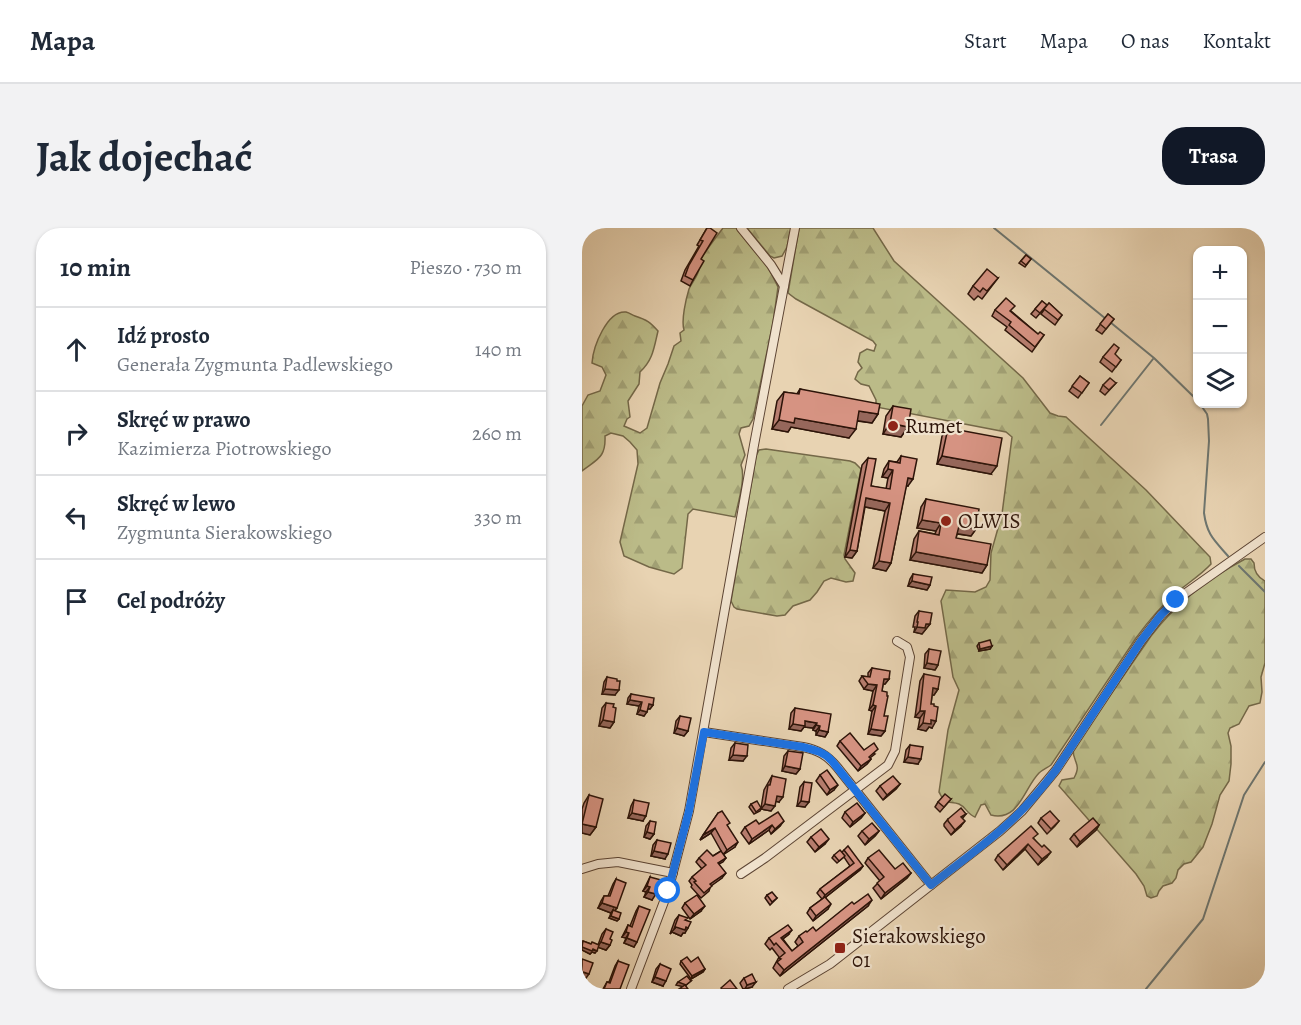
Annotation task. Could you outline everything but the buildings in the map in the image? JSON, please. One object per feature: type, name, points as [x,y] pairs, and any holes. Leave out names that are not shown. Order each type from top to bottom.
[{"type":"street","points":[[741,228],[771,265],[784,286]]},
{"type":"street","points":[[631,989],[662,907],[689,811],[795,228]]},
{"type":"street","points":[[788,989],[830,964],[1000,831],[1036,795],[1056,770],[1151,627],[1176,600],[1265,537]]},
{"type":"street","points":[[741,874],[856,791],[888,765],[895,752],[910,657],[907,647],[897,640]]},
{"type":"street","points":[[704,732],[803,747],[825,754],[931,885]]},
{"type":"street","points":[[582,869],[598,864],[618,862],[673,873]]},
{"type":"green space","points":[[723,228],[736,228],[768,267],[778,287],[773,323],[753,419],[749,426],[741,428],[739,434],[745,455],[741,465],[742,483],[735,517],[693,509],[688,514],[682,568],[674,574],[649,567],[624,556],[620,542],[638,464],[637,450],[623,436],[611,433],[605,436],[604,449],[600,457],[582,471],[582,406],[588,395],[600,391],[606,375],[602,367],[592,363],[598,339],[613,317],[627,312],[653,325],[658,331],[650,358],[640,372],[639,384],[628,401],[630,417],[624,426],[640,433],[647,428],[674,346],[681,341],[680,333],[684,330],[685,304],[689,289],[698,273],[700,260]]},
{"type":"green space","points":[[747,228],[791,228],[787,247],[782,256],[774,258],[770,256]]},
{"type":"green space","points":[[799,228],[873,228],[894,261],[1023,378],[1050,413],[1066,417],[1146,490],[1210,557],[1211,564],[1169,600],[1136,638],[1051,765],[1039,773],[1015,809],[1008,814],[991,815],[985,804],[981,805],[975,817],[959,804],[944,801],[939,792],[948,730],[959,690],[953,677],[941,601],[946,590],[975,592],[986,587],[990,580],[991,553],[1002,514],[1012,437],[1006,432],[876,407],[876,400],[869,386],[855,379],[862,368],[858,362],[860,353],[867,349],[874,351],[876,345],[873,341],[788,293]]},
{"type":"green space","points":[[766,449],[850,461],[861,469],[844,555],[855,573],[853,581],[846,582],[831,578],[824,581],[810,600],[793,606],[785,615],[777,616],[737,609],[731,601],[756,456],[759,450]]},
{"type":"green space","points":[[1245,559],[1251,559],[1256,574],[1265,581],[1265,663],[1261,677],[1260,703],[1249,706],[1239,724],[1230,728],[1228,733],[1231,746],[1229,781],[1220,795],[1203,847],[1191,862],[1184,864],[1178,870],[1172,883],[1163,886],[1157,896],[1151,898],[1147,896],[1136,874],[1059,786],[1062,780],[1074,778],[1077,766],[1073,749],[1151,636],[1194,592]]},
{"type":"waterway","points":[[994,228],[1106,319]]},
{"type":"waterway","points":[[1110,322],[1154,358],[1193,396]]},
{"type":"waterway","points":[[1101,425],[1153,359]]},
{"type":"waterway","points":[[1203,408],[1208,419],[1209,441],[1205,521],[1212,537],[1228,556]]},
{"type":"waterway","points":[[1239,566],[1265,592]]},
{"type":"waterway","points":[[1146,989],[1203,919],[1244,795],[1265,762]]},
{"type":"place","name":"Rumet","points":[[893,426]]},
{"type":"place","name":"OLWIS","points":[[946,521]]},
{"type":"place","name":"Sierakowskiego 01","points":[[840,948]]},
{"type":"route","points":[[668,891],[689,811],[704,732],[803,747],[825,754],[931,885],[1000,831],[1042,788],[1141,641],[1176,600]]}]
